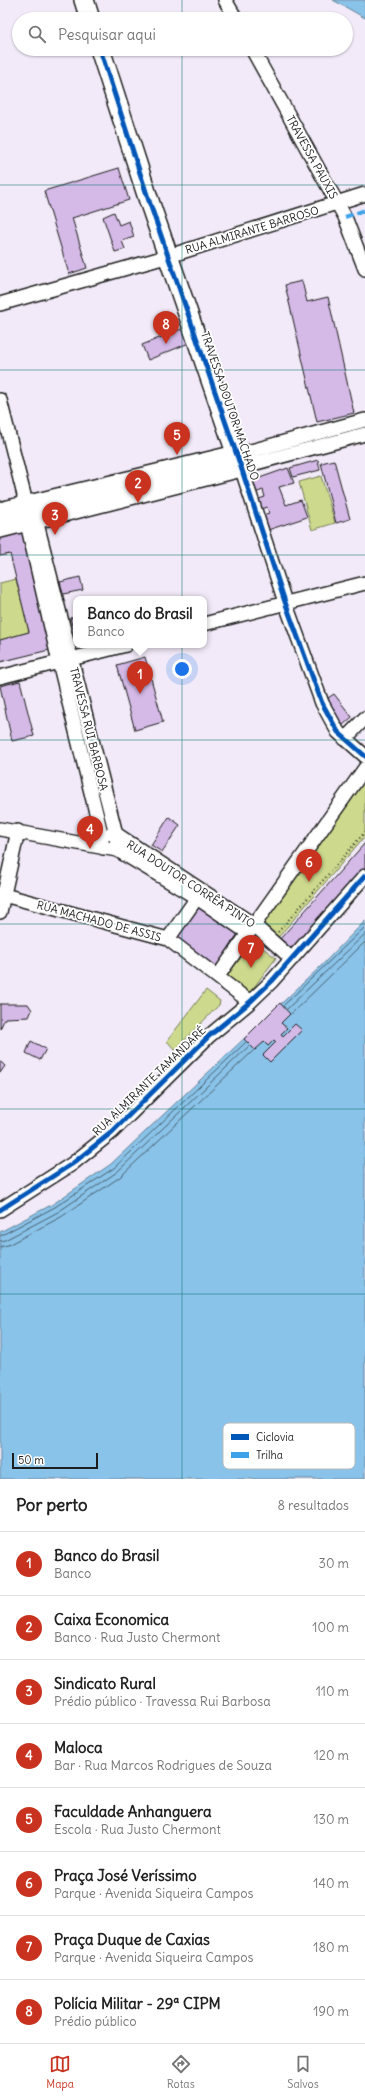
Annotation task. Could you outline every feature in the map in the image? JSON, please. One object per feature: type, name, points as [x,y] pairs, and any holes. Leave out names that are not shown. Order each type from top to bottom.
[{"type":"street","points":[[84,0],[88,12]]},
{"type":"street","points":[[225,0],[232,12]]},
{"type":"street","name":"TRAVESSA DOUTOR MACHADO","points":[[102,56],[148,198],[239,461],[285,602],[322,703],[335,728],[345,739],[365,756]]},
{"type":"street","name":"TRAVESSA PAUXIS","points":[[256,56],[338,203],[365,269]]},
{"type":"street","name":"RUA ALMIRANTE BARROSO","points":[[0,304],[169,256],[365,194]]},
{"type":"street","name":"TRAVESSA RUI BARBOSA","points":[[0,400],[72,660],[116,834],[117,850]]},
{"type":"street","points":[[239,461],[365,420]]},
{"type":"street","points":[[0,512],[29,509],[365,434]]},
{"type":"street","points":[[0,528],[29,509]]},
{"type":"street","name":"TRAVESSA RUI BARBOSA","points":[[29,509],[59,662],[101,833],[103,848]]},
{"type":"street","points":[[207,623],[285,602],[365,583]]},
{"type":"street","points":[[0,677],[115,648]]},
{"type":"street","points":[[345,739],[365,718]]},
{"type":"street","points":[[218,976],[365,768]]},
{"type":"street","points":[[0,829],[18,831],[83,845],[117,850]]},
{"type":"street","points":[[0,912],[2,894],[18,831]]},
{"type":"street","points":[[83,845],[101,833]]},
{"type":"street","name":"RUA DOUTOR CORRÊA PINTO","points":[[101,833],[116,834],[292,959]]},
{"type":"street","name":"RUA DOUTOR CORRÊA PINTO","points":[[117,850],[200,894]]},
{"type":"street","name":"RUA ALMIRANTE TAMANDARÉ","points":[[0,1210],[66,1169],[97,1146],[209,1036],[250,1002],[292,959],[365,876]]},
{"type":"street","name":"RUA MACHADO DE ASSIS","points":[[2,894],[168,940],[218,976],[250,1002]]},
{"type":"street","points":[[168,940],[200,894]]},
{"type":"path","points":[[274,937],[365,832]]},
{"type":"green space","points":[[321,476],[335,523],[312,530],[299,482]]},
{"type":"green space","points":[[16,579],[29,632],[0,640],[0,583]]},
{"type":"green space","points":[[365,778],[365,836],[276,940],[261,928],[359,783]]},
{"type":"green space","points":[[254,941],[276,958],[248,995],[225,978]]},
{"type":"green space","points":[[206,990],[220,1001],[219,1005],[175,1050],[167,1041]]},
{"type":"water","points":[[333,0],[365,0],[365,18]]},
{"type":"water","points":[[365,921],[365,1479],[0,1479],[0,1232],[53,1204],[111,1164],[319,968]]},
{"type":"building","points":[[119,168],[129,200],[72,218],[87,268],[69,274],[44,191]]},
{"type":"building","points":[[114,212],[119,225],[129,221],[134,237],[122,241],[125,249],[115,252],[103,217]]},
{"type":"building","points":[[302,281],[307,302],[328,297],[354,413],[317,422],[285,285]]},
{"type":"building","points":[[184,328],[189,343],[148,360],[142,345]]},
{"type":"building","points":[[318,460],[320,470],[293,477],[290,468]]},
{"type":"building","points":[[334,460],[350,519],[336,523],[321,463]]},
{"type":"building","points":[[288,468],[294,483],[279,487],[286,505],[301,500],[307,517],[265,531],[260,516],[269,513],[267,507],[259,510],[256,500],[265,497],[263,490],[255,493],[251,481]]},
{"type":"building","points":[[26,529],[31,548],[26,549],[49,650],[0,662],[0,640],[29,632],[10,554],[0,556],[0,535]]},
{"type":"building","points":[[80,577],[83,590],[63,594],[60,582]]},
{"type":"building","points":[[70,618],[73,618],[73,628]]},
{"type":"building","points":[[145,657],[163,722],[135,730],[117,665]]},
{"type":"building","points":[[20,681],[34,736],[12,741],[0,686]]},
{"type":"building","points":[[334,694],[352,717],[343,725],[338,724],[328,698]]},
{"type":"building","points":[[169,817],[180,825],[162,852],[151,845]]},
{"type":"building","points":[[365,843],[365,871],[294,952],[280,939]]},
{"type":"building","points":[[197,905],[238,934],[229,946],[231,948],[214,968],[173,939]]},
{"type":"building","points":[[280,1003],[290,1014],[281,1023],[287,1028],[281,1034],[283,1036],[295,1024],[302,1030],[270,1062],[263,1055],[276,1042],[274,1040],[268,1046],[264,1042],[255,1050],[244,1039]]},
{"type":"building","points":[[0,1004],[28,1004],[32,1010],[29,1017],[5,1018],[0,1029]]},
{"type":"building","points":[[31,1041],[46,1049],[40,1060],[26,1053]]},
{"type":"building","points":[[0,1061],[5,1066],[0,1073]]},
{"type":"marked path","points":[[345,217],[365,210]]},
{"type":"cycle path","points":[[102,56],[148,198],[241,467],[285,602],[322,703],[338,732],[365,756]]},
{"type":"cycle path","points":[[0,1210],[72,1164],[112,1132],[209,1036],[250,1002],[272,981],[365,876]]},
{"type":"place","name":"Polícia Militar - 29ª CIPM","points":[[166,344]]},
{"type":"place","name":"Faculdade Anhanguera","points":[[177,455]]},
{"type":"place","name":"Caixa Economica","points":[[138,503]]},
{"type":"place","name":"Sindicato Rural","points":[[55,535]]},
{"type":"place","name":"Banco do Brasil","points":[[140,694]]},
{"type":"place","name":"Maloca","points":[[90,849]]},
{"type":"place","name":"Praça José Veríssimo","points":[[309,882]]},
{"type":"place","name":"Praça Duque de Caxias","points":[[251,968]]}]
